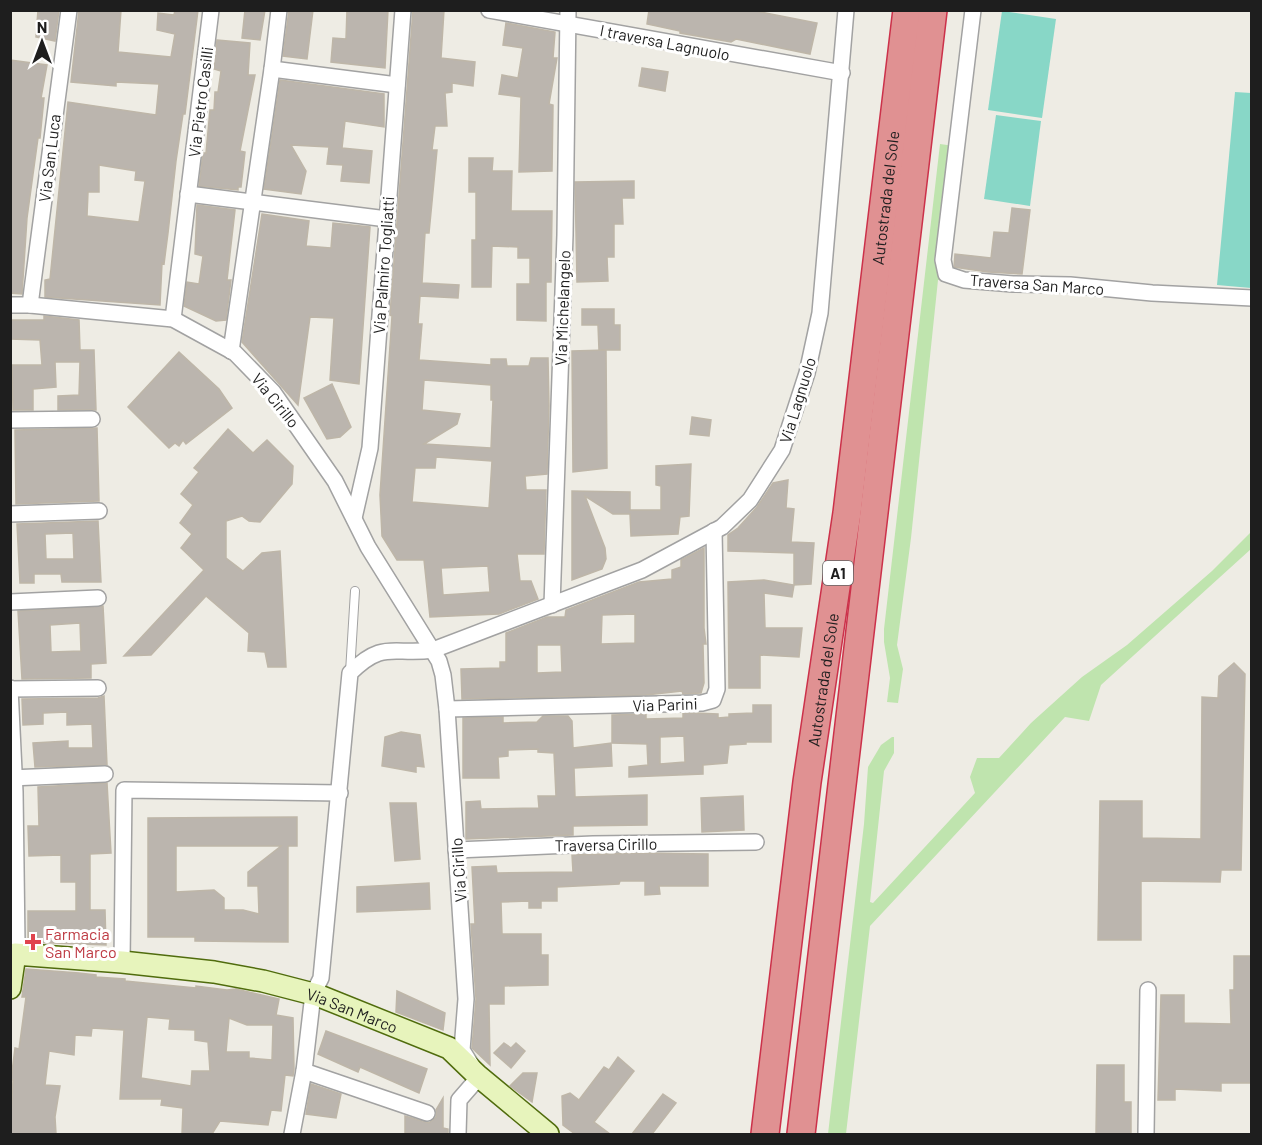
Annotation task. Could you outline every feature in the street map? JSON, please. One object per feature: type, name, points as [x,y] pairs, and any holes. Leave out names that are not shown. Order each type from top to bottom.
[{"type":"highway","name":"Autostrada del Sole","points":[[765,1134],[807,782],[847,513],[907,10]]},
{"type":"highway","name":"Autostrada del Sole","points":[[801,1134],[933,10]]},
{"type":"main road","name":"Via San Marco","points":[[13,954],[214,972],[263,981],[313,994],[449,1048],[476,1081],[548,1134]]},
{"type":"main road","points":[[10,988],[13,954]]},
{"type":"street","name":"Via San Luca","points":[[30,305],[69,10]]},
{"type":"street","name":"Via Pietro Casilli","points":[[173,319],[211,10]]},
{"type":"street","points":[[231,351],[279,10]]},
{"type":"street","name":"Via Palmiro Togliatti","points":[[354,518],[370,448],[403,10]]},
{"type":"street","name":"I traversa Lagnuolo","points":[[489,10],[567,17],[706,50],[842,74]]},
{"type":"street","name":"Via Lagnuolo","points":[[433,650],[642,570],[722,527],[750,500],[782,450],[807,373],[820,313],[846,10]]},
{"type":"street","name":"Traversa San Marco","points":[[973,10],[943,260],[946,274],[964,280],[1070,285],[1152,294],[1251,298]]},
{"type":"street","name":"Via Michelangelo","points":[[552,605],[565,236],[567,17]]},
{"type":"street","points":[[272,69],[397,85]]},
{"type":"street","points":[[188,194],[387,219]]},
{"type":"street","name":"Via Cirillo","points":[[10,305],[173,319],[231,351],[273,392],[335,481],[368,547],[419,632],[433,650],[443,675],[466,999],[462,1050],[476,1081]]},
{"type":"street","points":[[10,420],[92,419]]},
{"type":"street","points":[[10,514],[99,511]]},
{"type":"street","name":"Via Parini","points":[[447,709],[702,704],[713,700],[717,689],[714,531]]},
{"type":"street","points":[[10,602],[98,598]]},
{"type":"street","points":[[292,1134],[304,1071],[313,994],[321,978],[350,673],[362,661],[378,653],[393,649],[423,652],[433,650]]},
{"type":"street","points":[[13,954],[17,944],[11,688],[98,688]]},
{"type":"street","points":[[12,778],[105,774]]},
{"type":"street","points":[[122,962],[124,790],[340,794]]},
{"type":"street","name":"Traversa Cirillo","points":[[456,850],[593,843],[756,842]]},
{"type":"street","points":[[1146,1134],[1148,990]]},
{"type":"street","points":[[304,1071],[427,1113]]},
{"type":"street","points":[[458,1134],[459,1100],[476,1081]]},
{"type":"lane","points":[[350,673],[355,591]]},
{"type":"green space","points":[[940,144],[954,146],[948,280],[938,280],[911,538],[897,645],[903,669],[898,703],[887,702],[890,678],[884,629]]},
{"type":"green space","points":[[1251,532],[1251,549],[1101,685],[1089,721],[1065,717],[870,926],[846,1134],[828,1134],[864,824],[868,767],[881,745],[894,737],[894,753],[884,771],[870,902],[873,903],[975,793],[970,777],[977,758],[999,758],[1031,723],[1082,677],[1127,645],[1212,571]]},
{"type":"shaded area","points":[[1002,11],[1056,19],[1042,118],[988,110]]},
{"type":"shaded area","points":[[1235,92],[1251,93],[1251,288],[1217,285]]},
{"type":"shaded area","points":[[996,115],[1041,121],[1030,206],[984,199]]},
{"type":"building","points":[[38,10],[59,10],[55,41],[36,37]]},
{"type":"building","points":[[79,10],[121,10],[118,52],[171,57],[175,34],[157,30],[158,13],[174,15],[175,10],[198,10],[164,264],[162,263],[160,305],[45,297],[45,280],[50,279],[68,102],[156,115],[159,84],[116,82],[116,86],[71,82]],"holes":[[[99,165],[136,171],[135,180],[145,181],[139,222],[87,216],[88,192],[99,192]]]},
{"type":"building","points":[[245,10],[265,10],[260,40],[242,38]]},
{"type":"building","points":[[289,10],[313,10],[307,59],[283,56]]},
{"type":"building","points":[[347,10],[388,10],[385,68],[331,62],[333,38],[346,39]]},
{"type":"building","points":[[413,10],[444,10],[441,58],[475,62],[473,86],[452,83],[452,92],[445,93],[447,126],[435,126],[432,150],[437,150],[429,233],[425,233],[422,283],[459,285],[458,298],[420,296],[418,324],[422,324],[419,360],[491,365],[491,359],[506,359],[507,366],[529,366],[531,358],[548,358],[547,474],[525,476],[526,490],[546,490],[544,554],[517,554],[520,581],[531,581],[538,599],[499,614],[430,617],[424,560],[397,560],[382,536],[380,495],[392,316],[390,315]],"holes":[[[424,380],[491,385],[491,400],[493,400],[491,448],[424,444],[457,424],[460,414],[422,410]],[[436,457],[492,461],[489,508],[412,502],[415,468],[435,468]],[[488,566],[490,592],[443,595],[441,568]]]},
{"type":"building","points":[[649,10],[751,10],[817,23],[810,54],[736,39],[731,42],[680,33],[680,31],[647,24]]},
{"type":"building","points":[[506,23],[555,32],[553,58],[557,58],[549,104],[553,105],[552,171],[519,172],[521,97],[499,94],[502,75],[518,78],[523,48],[503,45]]},
{"type":"building","points":[[217,40],[250,43],[248,75],[255,75],[240,151],[245,152],[241,187],[238,187],[238,190],[199,186],[203,153],[206,153],[210,110],[214,110],[215,92],[218,92],[221,71],[214,69]]},
{"type":"building","points":[[10,60],[47,65],[41,98],[44,98],[40,138],[38,138],[27,218],[22,294],[10,293]]},
{"type":"building","points":[[642,68],[668,72],[665,91],[639,86]]},
{"type":"building","points":[[280,80],[384,94],[384,127],[345,121],[342,148],[372,151],[369,183],[341,181],[343,165],[327,164],[329,147],[291,145],[306,171],[301,194],[264,189]]},
{"type":"building","points":[[469,158],[493,158],[492,171],[512,171],[511,211],[552,211],[551,282],[546,282],[546,321],[517,320],[517,284],[530,284],[530,258],[518,258],[518,247],[492,246],[491,287],[472,287],[472,240],[476,240],[476,192],[469,192]]},
{"type":"building","points":[[634,181],[634,198],[622,198],[623,224],[614,224],[614,257],[607,257],[608,281],[577,282],[575,182]]},
{"type":"building","points":[[197,205],[235,210],[227,280],[231,280],[226,320],[216,321],[184,306],[187,282],[199,284],[203,256],[195,254]]},
{"type":"building","points":[[1012,208],[1030,210],[1022,274],[954,267],[955,254],[991,258],[994,232],[1009,233]]},
{"type":"building","points":[[262,214],[309,221],[306,246],[331,248],[333,223],[370,227],[359,384],[330,380],[334,318],[310,317],[298,405],[242,342]]},
{"type":"building","points":[[582,309],[614,309],[614,325],[620,325],[620,350],[599,350],[598,325],[582,325]]},
{"type":"building","points":[[44,316],[79,320],[80,350],[94,350],[96,410],[58,410],[58,396],[79,395],[80,362],[55,362],[56,387],[33,389],[33,410],[13,410],[12,365],[42,365],[40,340],[10,339],[10,320],[44,320]]},
{"type":"building","points":[[606,350],[607,468],[573,472],[572,351]]},
{"type":"building","points":[[179,352],[219,389],[232,408],[186,444],[183,440],[179,446],[175,443],[169,448],[128,407]]},
{"type":"building","points":[[332,384],[351,427],[340,437],[327,439],[304,398]]},
{"type":"building","points":[[692,417],[711,420],[709,436],[690,434]]},
{"type":"building","points":[[97,428],[99,501],[16,504],[15,430]]},
{"type":"building","points":[[228,429],[253,453],[267,440],[293,466],[292,484],[260,522],[249,521],[242,516],[226,521],[226,558],[243,571],[262,553],[280,551],[286,667],[268,667],[265,652],[248,651],[249,633],[206,596],[151,655],[124,656],[204,570],[181,548],[192,534],[180,523],[193,505],[181,494],[199,472],[194,468]]},
{"type":"building","points":[[691,464],[689,516],[680,517],[678,534],[631,536],[630,514],[613,514],[585,496],[605,548],[606,559],[602,569],[572,580],[572,491],[630,492],[630,510],[661,510],[661,486],[656,485],[656,466]]},
{"type":"building","points":[[788,480],[786,508],[794,509],[791,542],[814,543],[811,584],[794,585],[794,553],[728,551],[728,535],[738,528],[757,507],[773,483]]},
{"type":"building","points":[[98,521],[101,582],[62,582],[61,574],[34,574],[34,583],[20,583],[17,524]],"holes":[[[73,533],[74,559],[46,559],[45,534]]]},
{"type":"building","points":[[704,548],[706,644],[703,644],[704,683],[701,693],[683,694],[682,691],[646,695],[462,699],[461,669],[500,668],[500,662],[506,662],[506,633],[547,617],[565,617],[566,610],[639,582],[672,579],[672,570],[681,567],[681,560]],"holes":[[[635,614],[635,643],[601,644],[602,615]],[[537,645],[561,645],[562,672],[537,673]]]},
{"type":"building","points":[[764,580],[794,585],[792,597],[764,593],[765,628],[802,628],[799,657],[760,655],[760,688],[729,688],[728,582]]},
{"type":"building","points":[[103,606],[106,663],[91,664],[91,678],[22,679],[18,611]],"holes":[[[80,623],[81,651],[51,652],[50,625]]]},
{"type":"building","points":[[1234,663],[1245,674],[1241,870],[1221,870],[1220,882],[1141,881],[1141,940],[1098,940],[1100,801],[1142,801],[1142,838],[1201,839],[1202,697],[1218,698],[1219,676]]},
{"type":"building","points":[[104,696],[107,765],[35,767],[33,743],[68,741],[68,748],[93,748],[92,724],[67,725],[67,712],[43,713],[43,724],[23,725],[22,699]]},
{"type":"building","points":[[753,705],[771,705],[771,742],[729,745],[727,763],[703,765],[703,774],[629,777],[629,767],[648,765],[647,744],[612,743],[612,715],[646,714],[646,719],[683,718],[683,713],[694,713],[718,714],[718,718],[729,717],[729,714],[753,713]],"holes":[[[684,736],[685,762],[660,764],[660,737]]]},
{"type":"building","points":[[543,716],[568,716],[572,721],[573,748],[611,743],[612,766],[574,768],[575,797],[647,795],[647,825],[573,826],[573,835],[466,839],[466,802],[480,801],[481,809],[539,808],[538,796],[556,796],[554,753],[538,752],[538,749],[508,750],[508,756],[498,757],[499,778],[463,778],[463,718],[503,717],[503,723],[537,722]]},
{"type":"building","points":[[401,732],[420,735],[424,767],[416,766],[416,772],[382,766],[385,737]]},
{"type":"building","points":[[107,783],[111,853],[90,854],[90,910],[105,910],[106,945],[28,942],[28,911],[76,911],[76,882],[61,882],[61,855],[29,856],[28,826],[39,826],[38,787]]},
{"type":"building","points":[[743,796],[744,830],[702,832],[701,798]]},
{"type":"building","points":[[390,803],[416,803],[420,859],[395,861]]},
{"type":"building","points":[[297,817],[297,846],[288,846],[288,942],[195,941],[195,937],[148,937],[148,818]],"holes":[[[176,846],[281,846],[248,872],[248,886],[258,886],[259,914],[243,910],[224,910],[224,898],[214,890],[176,892]]]},
{"type":"building","points":[[708,854],[708,886],[659,886],[660,894],[645,895],[645,881],[620,881],[619,884],[557,887],[557,901],[541,901],[541,908],[529,908],[529,901],[501,902],[502,934],[541,934],[541,955],[548,955],[548,985],[504,986],[504,1004],[489,1004],[490,1065],[472,1048],[476,999],[471,924],[475,924],[472,867],[496,866],[497,873],[573,872],[572,855]]},
{"type":"building","points":[[429,883],[430,909],[357,912],[357,887]]},
{"type":"building","points":[[1234,956],[1251,956],[1251,1083],[1221,1083],[1221,1091],[1175,1089],[1175,1100],[1158,1100],[1161,995],[1184,995],[1184,1023],[1231,1024],[1230,990],[1234,990]]},
{"type":"building","points":[[26,969],[79,973],[125,979],[125,981],[196,988],[196,986],[236,989],[279,999],[276,1015],[293,1018],[294,1070],[293,1076],[285,1075],[281,1111],[271,1110],[268,1125],[220,1121],[212,1134],[182,1134],[183,1108],[161,1105],[162,1099],[120,1099],[124,1030],[92,1028],[91,1036],[75,1035],[74,1055],[49,1051],[45,1085],[60,1086],[55,1117],[56,1134],[10,1134],[13,1080],[11,1080],[15,1048],[19,1049],[26,997],[22,997]],"holes":[[[147,1017],[170,1019],[169,1029],[195,1030],[195,1040],[208,1042],[210,1071],[192,1071],[191,1086],[141,1078]],[[229,1018],[247,1025],[273,1025],[272,1060],[249,1058],[249,1052],[226,1052]]]},
{"type":"building","points":[[397,991],[445,1013],[443,1030],[396,1012]]},
{"type":"building","points":[[326,1031],[427,1069],[419,1093],[360,1067],[358,1072],[318,1054]]},
{"type":"building","points":[[504,1043],[511,1048],[516,1043],[525,1051],[511,1068],[494,1053]]},
{"type":"building","points":[[618,1057],[634,1071],[594,1122],[610,1134],[575,1134],[563,1125],[562,1096],[570,1093],[579,1100],[604,1067],[609,1070]]},
{"type":"building","points":[[1097,1065],[1124,1065],[1124,1102],[1131,1102],[1131,1134],[1096,1134]]},
{"type":"building","points":[[523,1073],[537,1073],[532,1102],[510,1086]]},
{"type":"building","points":[[311,1084],[341,1094],[336,1118],[306,1114]]},
{"type":"building","points":[[663,1094],[676,1103],[652,1134],[632,1134]]},
{"type":"building","points":[[443,1098],[443,1128],[448,1129],[448,1134],[405,1133],[405,1116],[429,1123],[436,1117],[436,1110]]},
{"type":"place","name":"Farmacia San Marco","points":[[33,942]]}]
